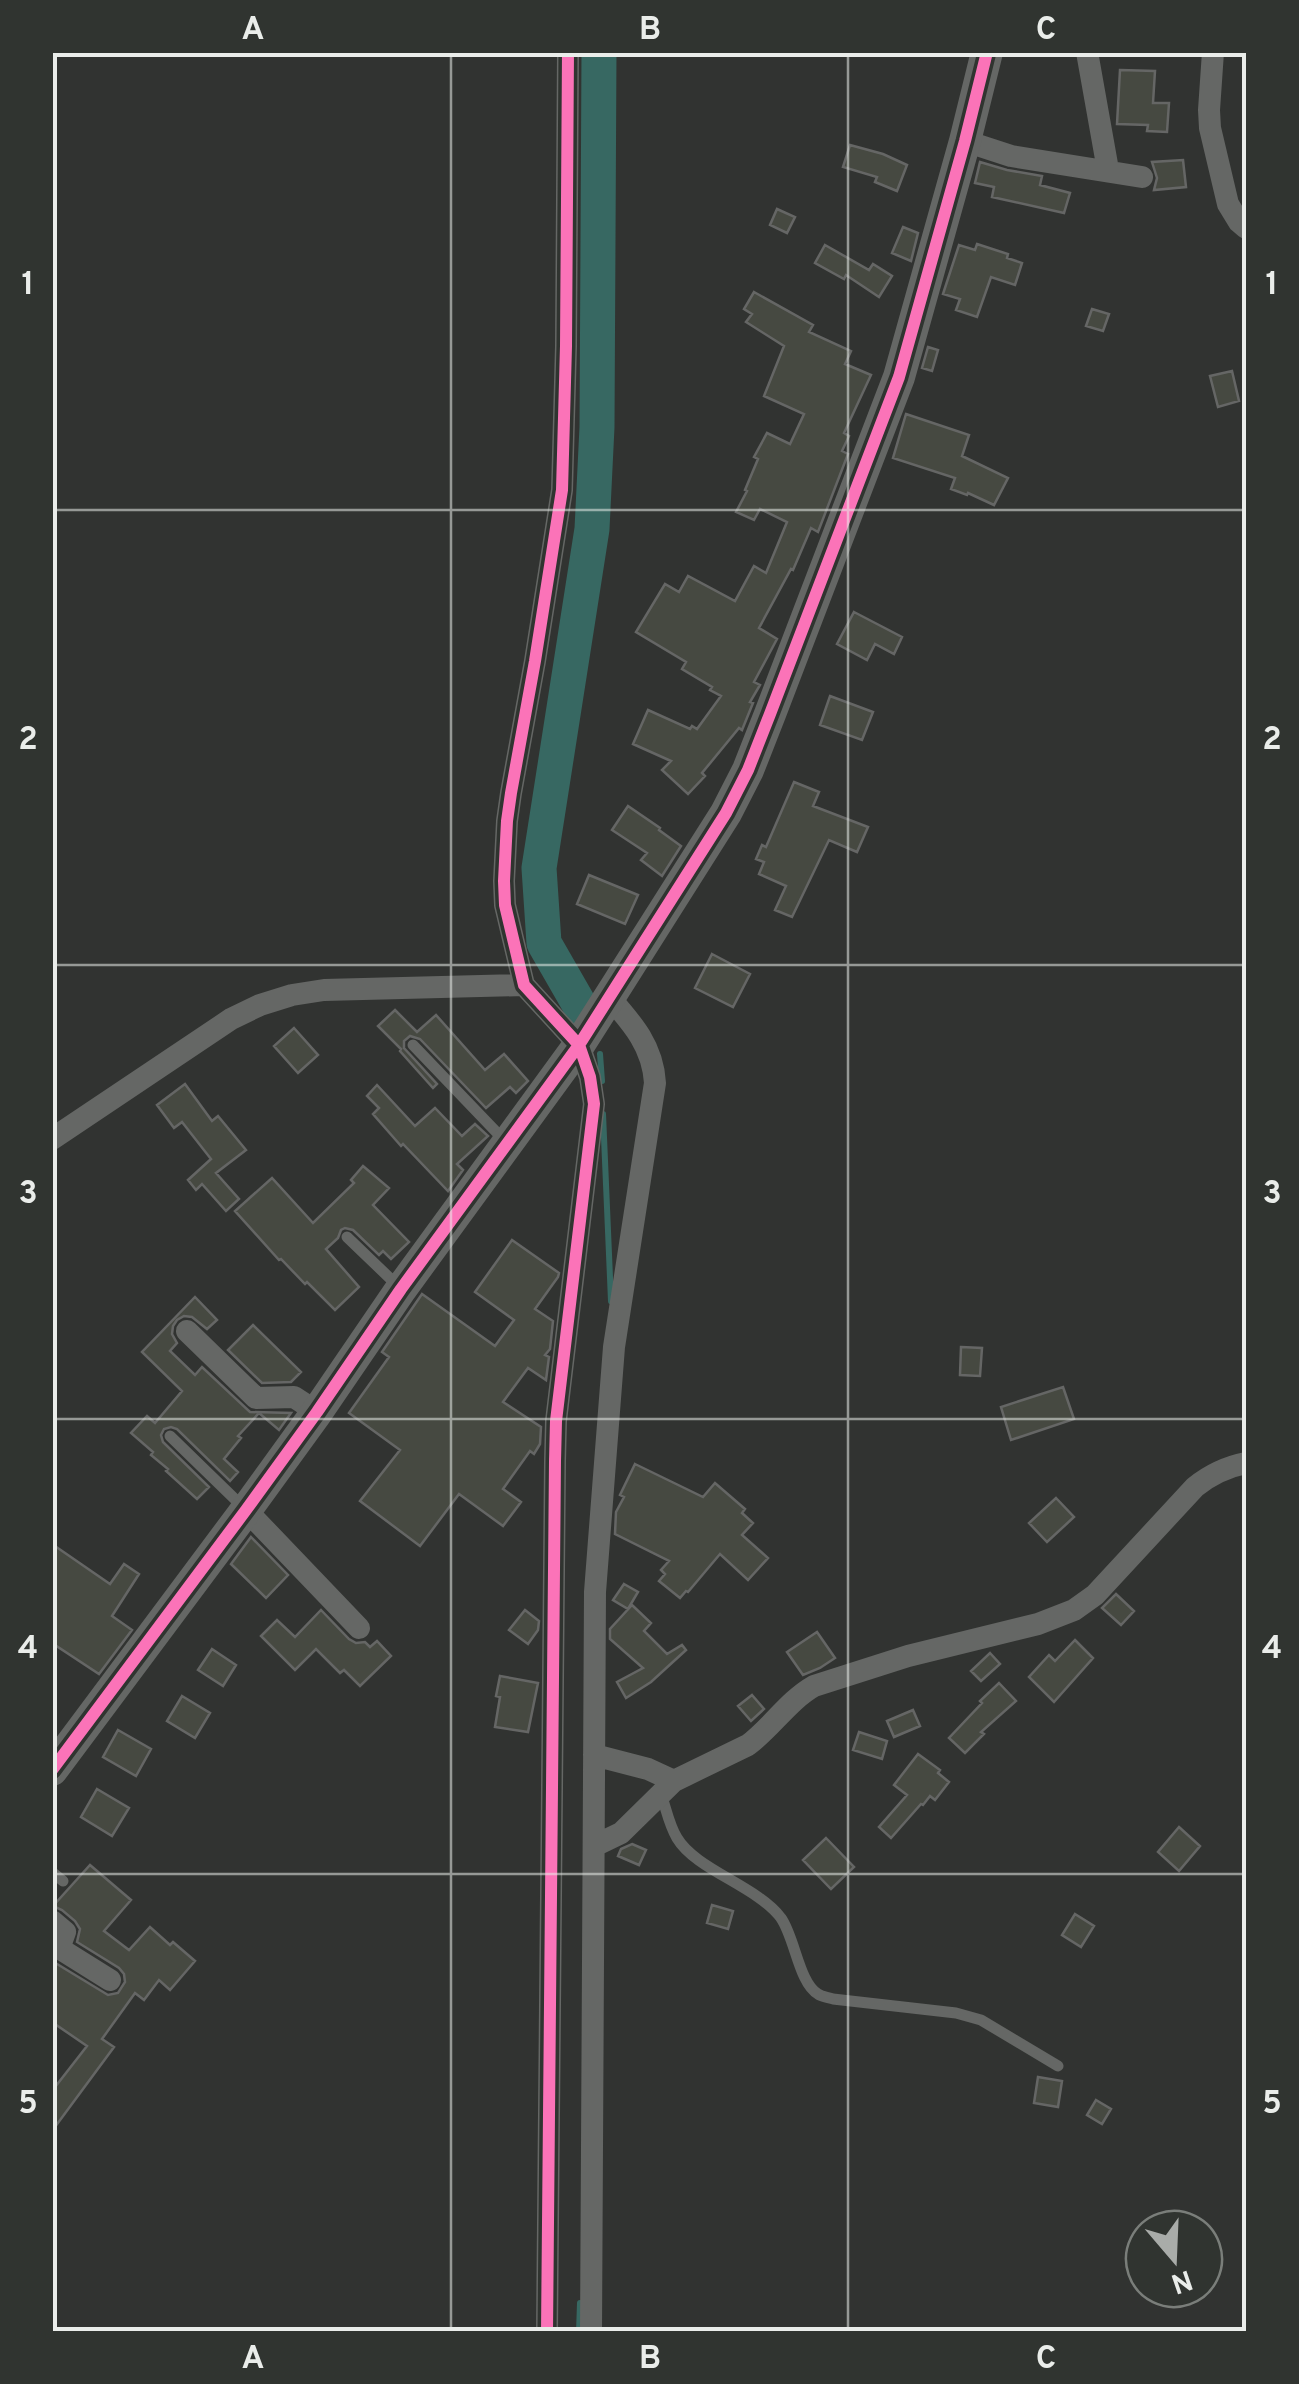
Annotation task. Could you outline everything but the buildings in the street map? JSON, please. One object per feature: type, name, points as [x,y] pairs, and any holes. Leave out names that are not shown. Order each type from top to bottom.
[{"type":"street","points":[[539,2330],[555,1448],[594,1104],[590,1076],[579,1046],[524,986],[505,904],[505,852],[511,793],[562,490],[568,52]]},
{"type":"street","points":[[52,1770],[246,1510],[579,1046],[703,852],[748,770],[899,378],[986,52]]},
{"type":"street","points":[[1086,52],[1108,170]]},
{"type":"street","points":[[1213,52],[1210,128],[1228,204],[1246,228]]},
{"type":"street","points":[[965,140],[1011,156],[1142,178]]},
{"type":"street","points":[[52,1139],[206,1035],[260,1005],[324,990],[524,986]]},
{"type":"street","points":[[591,2332],[595,1592],[614,1347],[655,1083],[644,1040],[610,998]]},
{"type":"street","points":[[187,1331],[256,1398],[294,1397],[317,1412]]},
{"type":"street","points":[[594,1846],[621,1834],[667,1787],[748,1745],[814,1686],[908,1656],[1038,1624],[1074,1610],[1095,1595],[1195,1487],[1210,1475],[1246,1463]]},
{"type":"street","points":[[246,1510],[359,1628]]},
{"type":"street","points":[[594,1755],[648,1769],[667,1787]]},
{"type":"street","points":[[52,1921],[65,1932],[62,1950],[110,1980]]},
{"type":"lane","points":[[413,1046],[508,1144]]},
{"type":"lane","points":[[348,1236],[401,1289]]},
{"type":"lane","points":[[170,1436],[246,1510]]},
{"type":"lane","points":[[667,1787],[677,1838],[688,1852],[779,1916],[808,1985],[818,1994],[833,1999],[956,2012],[982,2020],[1058,2066]]},
{"type":"waterway","points":[[583,1011],[544,943],[539,868],[592,529],[597,427],[599,52]]},
{"type":"waterway","points":[[600,1054],[602,1081]]},
{"type":"waterway","points":[[603,1114],[611,1301]]},
{"type":"waterway","points":[[579,2332],[580,2303]]},
{"type":"cycle path","points":[[547,2332],[556,1421],[594,1104],[579,1045],[524,985],[505,905],[504,881],[511,793],[562,490],[568,52]]},
{"type":"cycle path","points":[[52,1770],[246,1510],[579,1045],[726,813],[748,770],[899,377],[987,52]]}]
